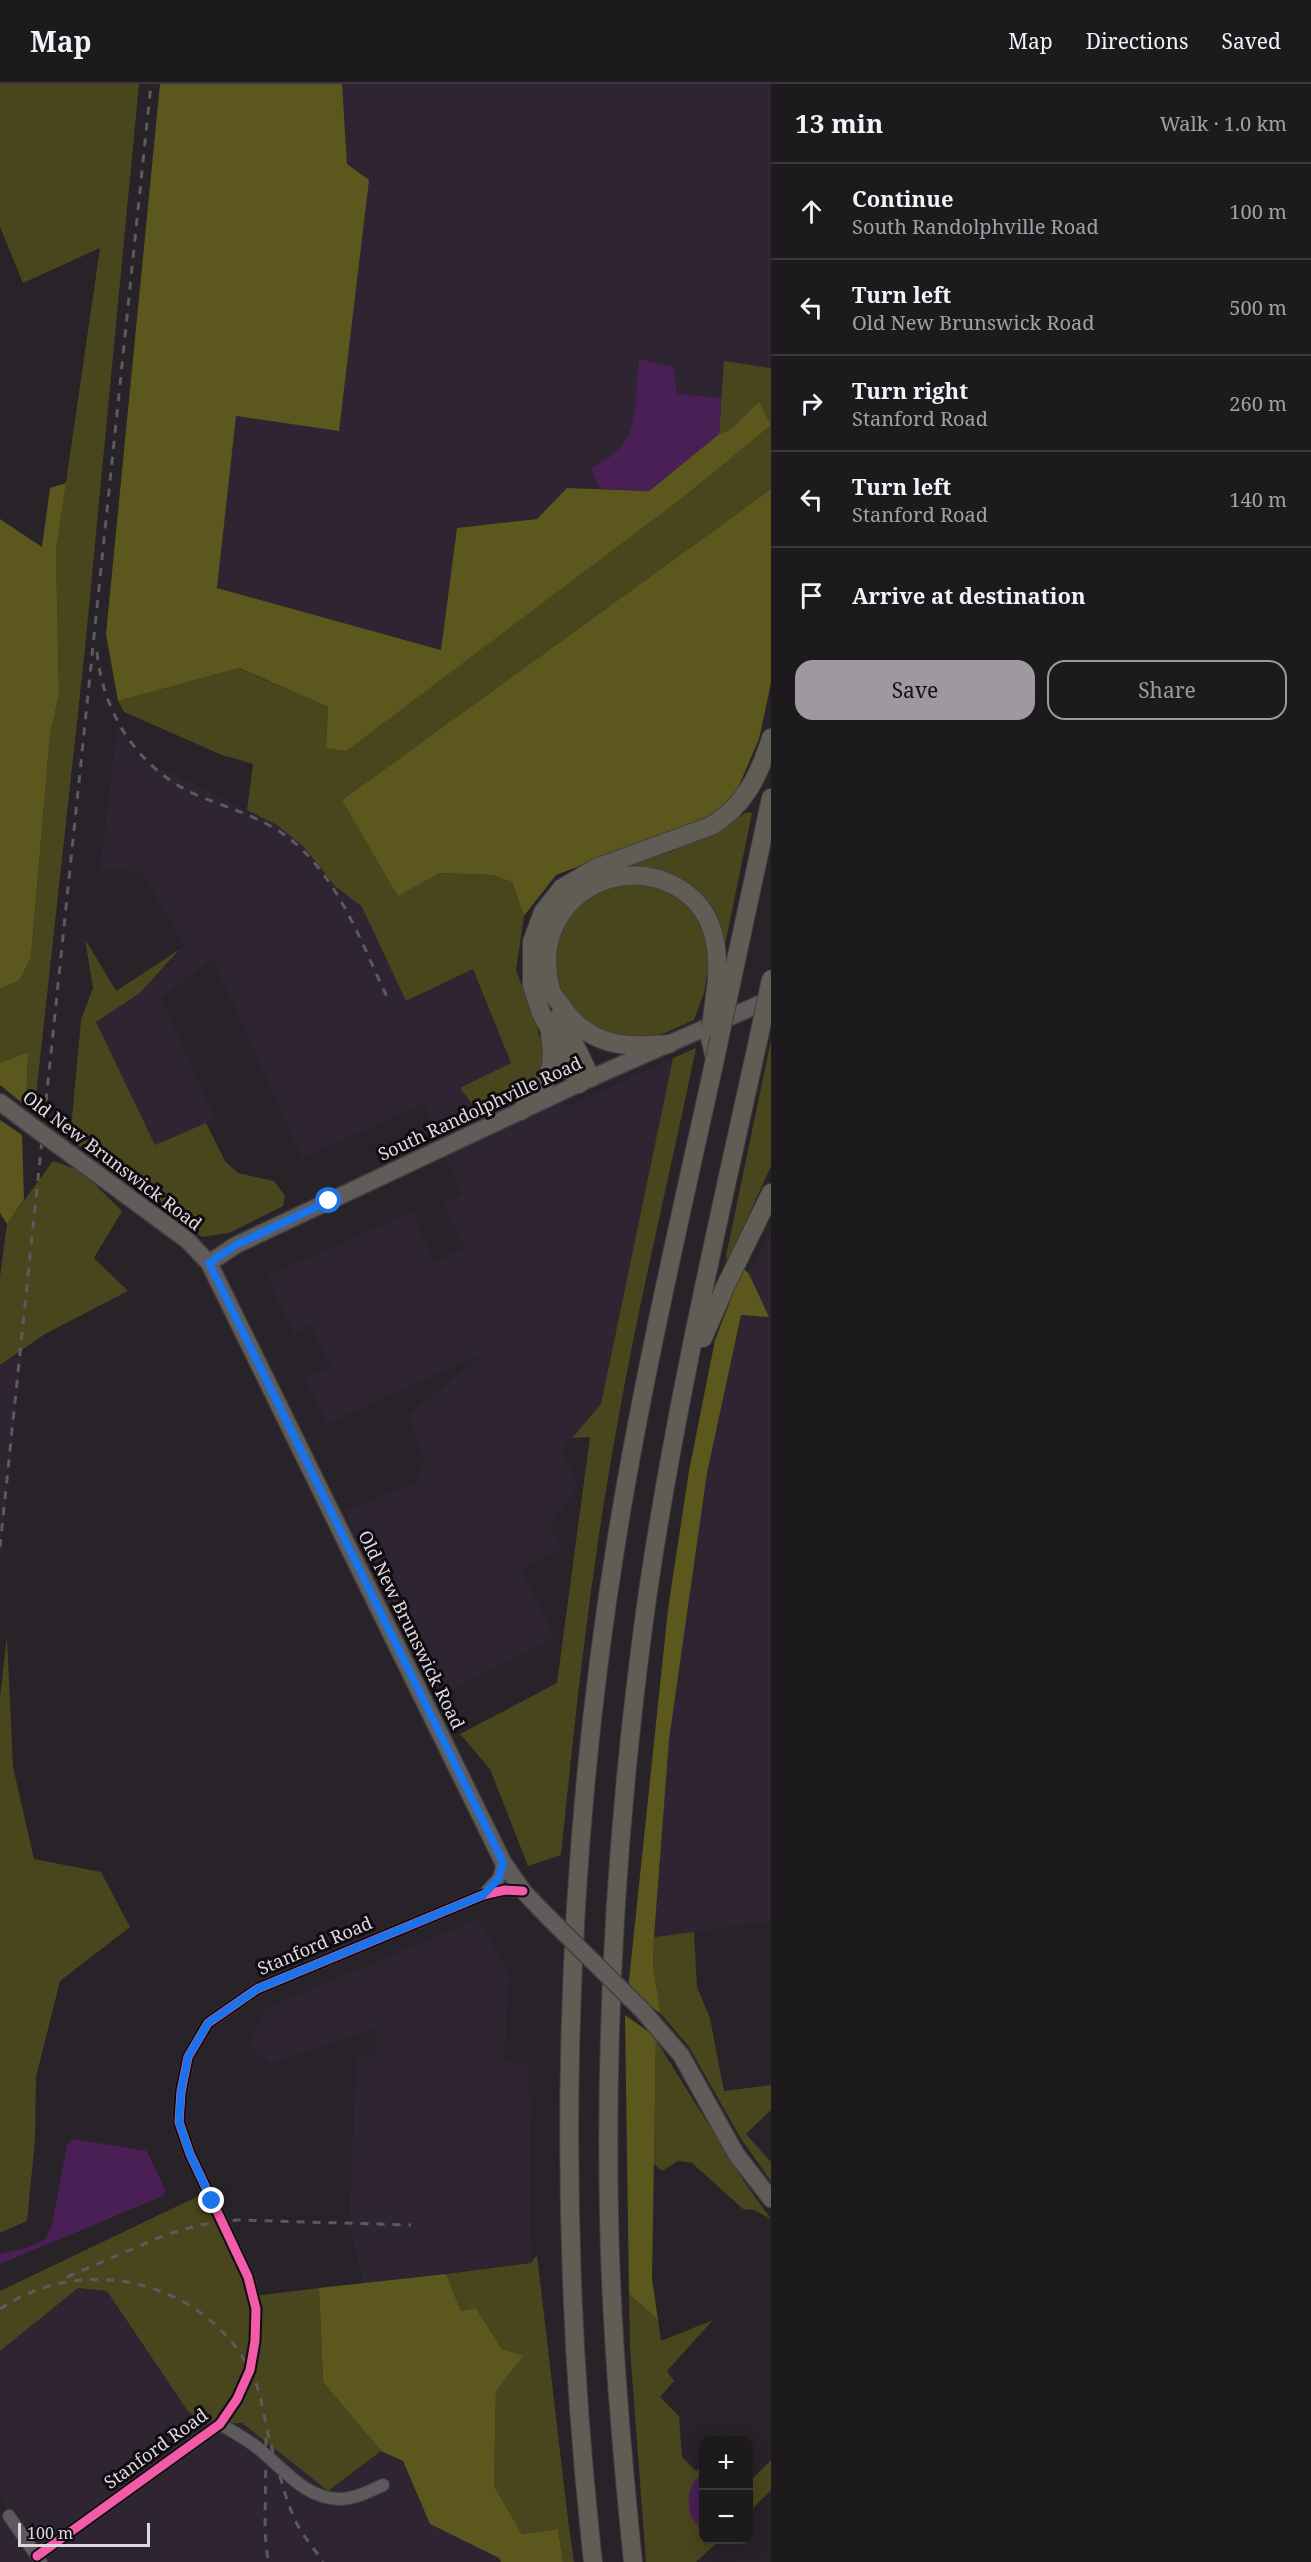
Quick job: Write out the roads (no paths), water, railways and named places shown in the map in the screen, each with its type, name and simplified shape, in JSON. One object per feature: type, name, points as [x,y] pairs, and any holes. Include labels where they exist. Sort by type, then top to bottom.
[{"type":"highway","points":[[521,1110],[541,1090],[549,1076],[554,1054],[549,1030],[535,996],[530,964],[534,933],[551,900],[562,888],[596,868],[711,826],[727,816],[748,792],[757,776],[771,738]]},
{"type":"highway","points":[[593,2562],[575,2351],[570,2216],[572,2020],[582,1829],[599,1662],[619,1527],[643,1392],[715,1059],[724,982],[771,798]]},
{"type":"highway","points":[[585,1081],[552,994],[547,966],[548,949],[557,919],[572,900],[590,886],[614,876],[633,874],[653,877],[676,886],[688,894],[707,915],[717,943],[724,982]]},
{"type":"highway","points":[[633,2562],[620,2433],[611,2281],[608,2133],[612,1960],[624,1802],[637,1672],[653,1561],[687,1375],[771,979]]},
{"type":"highway","points":[[552,994],[579,1026],[597,1037],[623,1044],[669,1044]]},
{"type":"highway","points":[[549,1030],[585,1081]]},
{"type":"highway","points":[[687,1375],[726,1285],[771,1193]]},
{"type":"main road","name":"South Randolphville Road","points":[[209,1263],[236,1245],[521,1110],[771,999]]},
{"type":"main road","name":"Old New Brunswick Road","points":[[0,1102],[187,1240],[209,1263],[503,1862],[523,1891],[642,2010],[681,2055],[736,2154],[771,2199]]},
{"type":"street","points":[[483,1895],[499,1878],[503,1862]]},
{"type":"street","name":"Stanford Road","points":[[39,2559],[220,2424],[237,2399],[250,2370],[255,2341],[256,2309],[248,2277],[190,2154],[179,2122],[181,2092],[188,2057],[208,2023],[257,1989],[483,1895],[504,1890],[523,1891]]},
{"type":"street","points":[[220,2424],[259,2449],[298,2484],[327,2497],[354,2498],[383,2485]]},
{"type":"street","points":[[9,2516],[39,2559]]},
{"type":"railway","points":[[0,1547],[151,84]]},
{"type":"railway","points":[[97,652],[107,698],[116,719],[142,756],[178,785],[262,822],[296,844],[326,878],[350,917],[388,999]]},
{"type":"railway","points":[[67,2277],[165,2235],[199,2225],[237,2220],[411,2225]]},
{"type":"railway","points":[[0,2309],[33,2292],[68,2282],[104,2280],[139,2285],[173,2297],[204,2315],[230,2341],[251,2372],[258,2389],[270,2442],[291,2511],[301,2531],[323,2562]]},
{"type":"railway","points":[[266,2438],[265,2533],[268,2562]]}]
